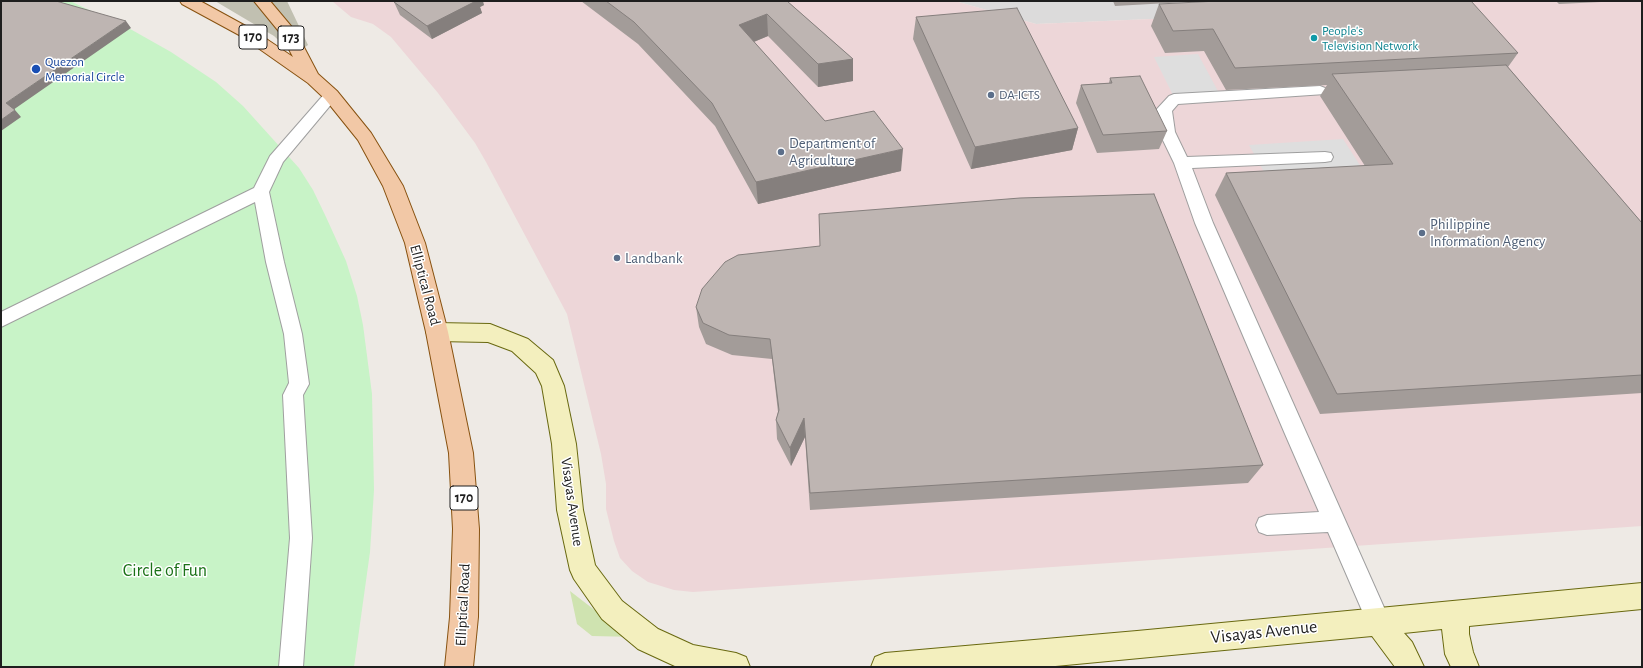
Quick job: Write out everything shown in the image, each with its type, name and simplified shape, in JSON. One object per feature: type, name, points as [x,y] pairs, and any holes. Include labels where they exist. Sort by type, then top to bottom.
[{"type":"main road","name":"Elliptical Road","points":[[188,1],[247,33],[314,79],[331,95],[365,136],[393,186],[415,243],[437,332],[461,453],[466,529],[464,617],[459,667]]},
{"type":"main road","name":"173","points":[[262,1],[288,32],[314,79]]},
{"type":"main road","name":"Visayas Avenue","points":[[437,332],[490,333],[520,345],[545,368],[553,386],[564,444],[570,510],[583,570],[612,610],[648,638],[691,659],[736,667]]},
{"type":"main road","name":"Visayas Avenue","points":[[885,667],[1642,596]]},
{"type":"main road","points":[[1456,614],[1455,634],[1459,654],[1465,667]]},
{"type":"main road","points":[[1378,621],[1402,652],[1410,667]]},
{"type":"lane","points":[[1320,90],[1174,99],[1164,110],[1167,132],[1182,163],[1204,223],[1378,621]]},
{"type":"lane","points":[[291,667],[301,538],[293,395],[299,384],[293,334],[275,262],[261,192],[276,160],[331,95]]},
{"type":"lane","points":[[1182,163],[1325,157]]},
{"type":"lane","points":[[1,320],[261,192]]},
{"type":"lane","points":[[1267,525],[1334,520]]},
{"type":"shaded area","points":[[215,1],[287,1],[308,45],[301,50],[291,52],[274,36]]},
{"type":"shaded area","points":[[332,1],[955,1],[1036,24],[1449,6],[1480,1],[1642,1],[1642,526],[693,592],[674,590],[648,582],[632,571],[620,558],[614,541],[606,509],[606,484],[601,454],[567,314],[486,162],[475,143],[438,93],[391,37],[373,24],[351,17]]},
{"type":"shaded area","points":[[955,1],[1480,1],[1449,6],[1036,24]]},
{"type":"shaded area","points":[[1198,54],[1219,93],[1173,95],[1154,57]]},
{"type":"shaded area","points":[[1343,139],[1365,173],[1268,179],[1249,145]]},
{"type":"green space","name":"Quezon Memorial Circle","points":[[1,1],[70,1],[132,30],[171,52],[216,82],[243,106],[299,168],[313,190],[346,261],[357,296],[363,325],[372,394],[374,490],[370,552],[354,667],[1,667]]},
{"type":"green space","points":[[570,591],[610,622],[636,637],[592,636],[577,624]]},
{"type":"building","name":"Quezon Memorial Circle","points":[[1,1],[56,1],[126,21],[6,103],[15,110],[1,120]]},
{"type":"building","points":[[476,1],[427,26],[394,2]]},
{"type":"building","points":[[606,1],[787,1],[853,59],[818,64],[767,14],[739,25],[825,121],[874,111],[903,149],[756,182],[712,103],[634,22]]},
{"type":"building","name":"People's Television Network","points":[[1218,1],[1471,1],[1518,53],[1235,68],[1213,29],[1173,31],[1159,4]]},
{"type":"building","name":"DA-ICTS","points":[[1017,8],[1078,128],[975,147],[916,17]]},
{"type":"building","name":"Philippine Information Agency","points":[[1506,65],[1642,223],[1642,375],[1337,394],[1226,173],[1393,164],[1332,74]]},
{"type":"building","points":[[1140,76],[1167,131],[1103,135],[1081,85],[1112,83],[1110,78]]},
{"type":"building","points":[[1154,194],[1263,465],[810,493],[804,418],[790,448],[776,420],[779,410],[770,339],[729,335],[703,323],[696,307],[702,289],[725,262],[738,255],[820,246],[819,214],[1020,198]]},
{"type":"place","name":"People's Television Network","points":[[1314,38]]},
{"type":"place","name":"Quezon Memorial Circle","points":[[36,69]]},
{"type":"place","name":"DA-ICTS","points":[[991,95]]},
{"type":"place","name":"Department of Agriculture","points":[[781,152]]},
{"type":"place","name":"Philippine Information Agency","points":[[1422,233]]},
{"type":"place","name":"Landbank","points":[[617,258]]},
{"type":"park label","name":"Circle of Fun","points":[[165,571]]}]
